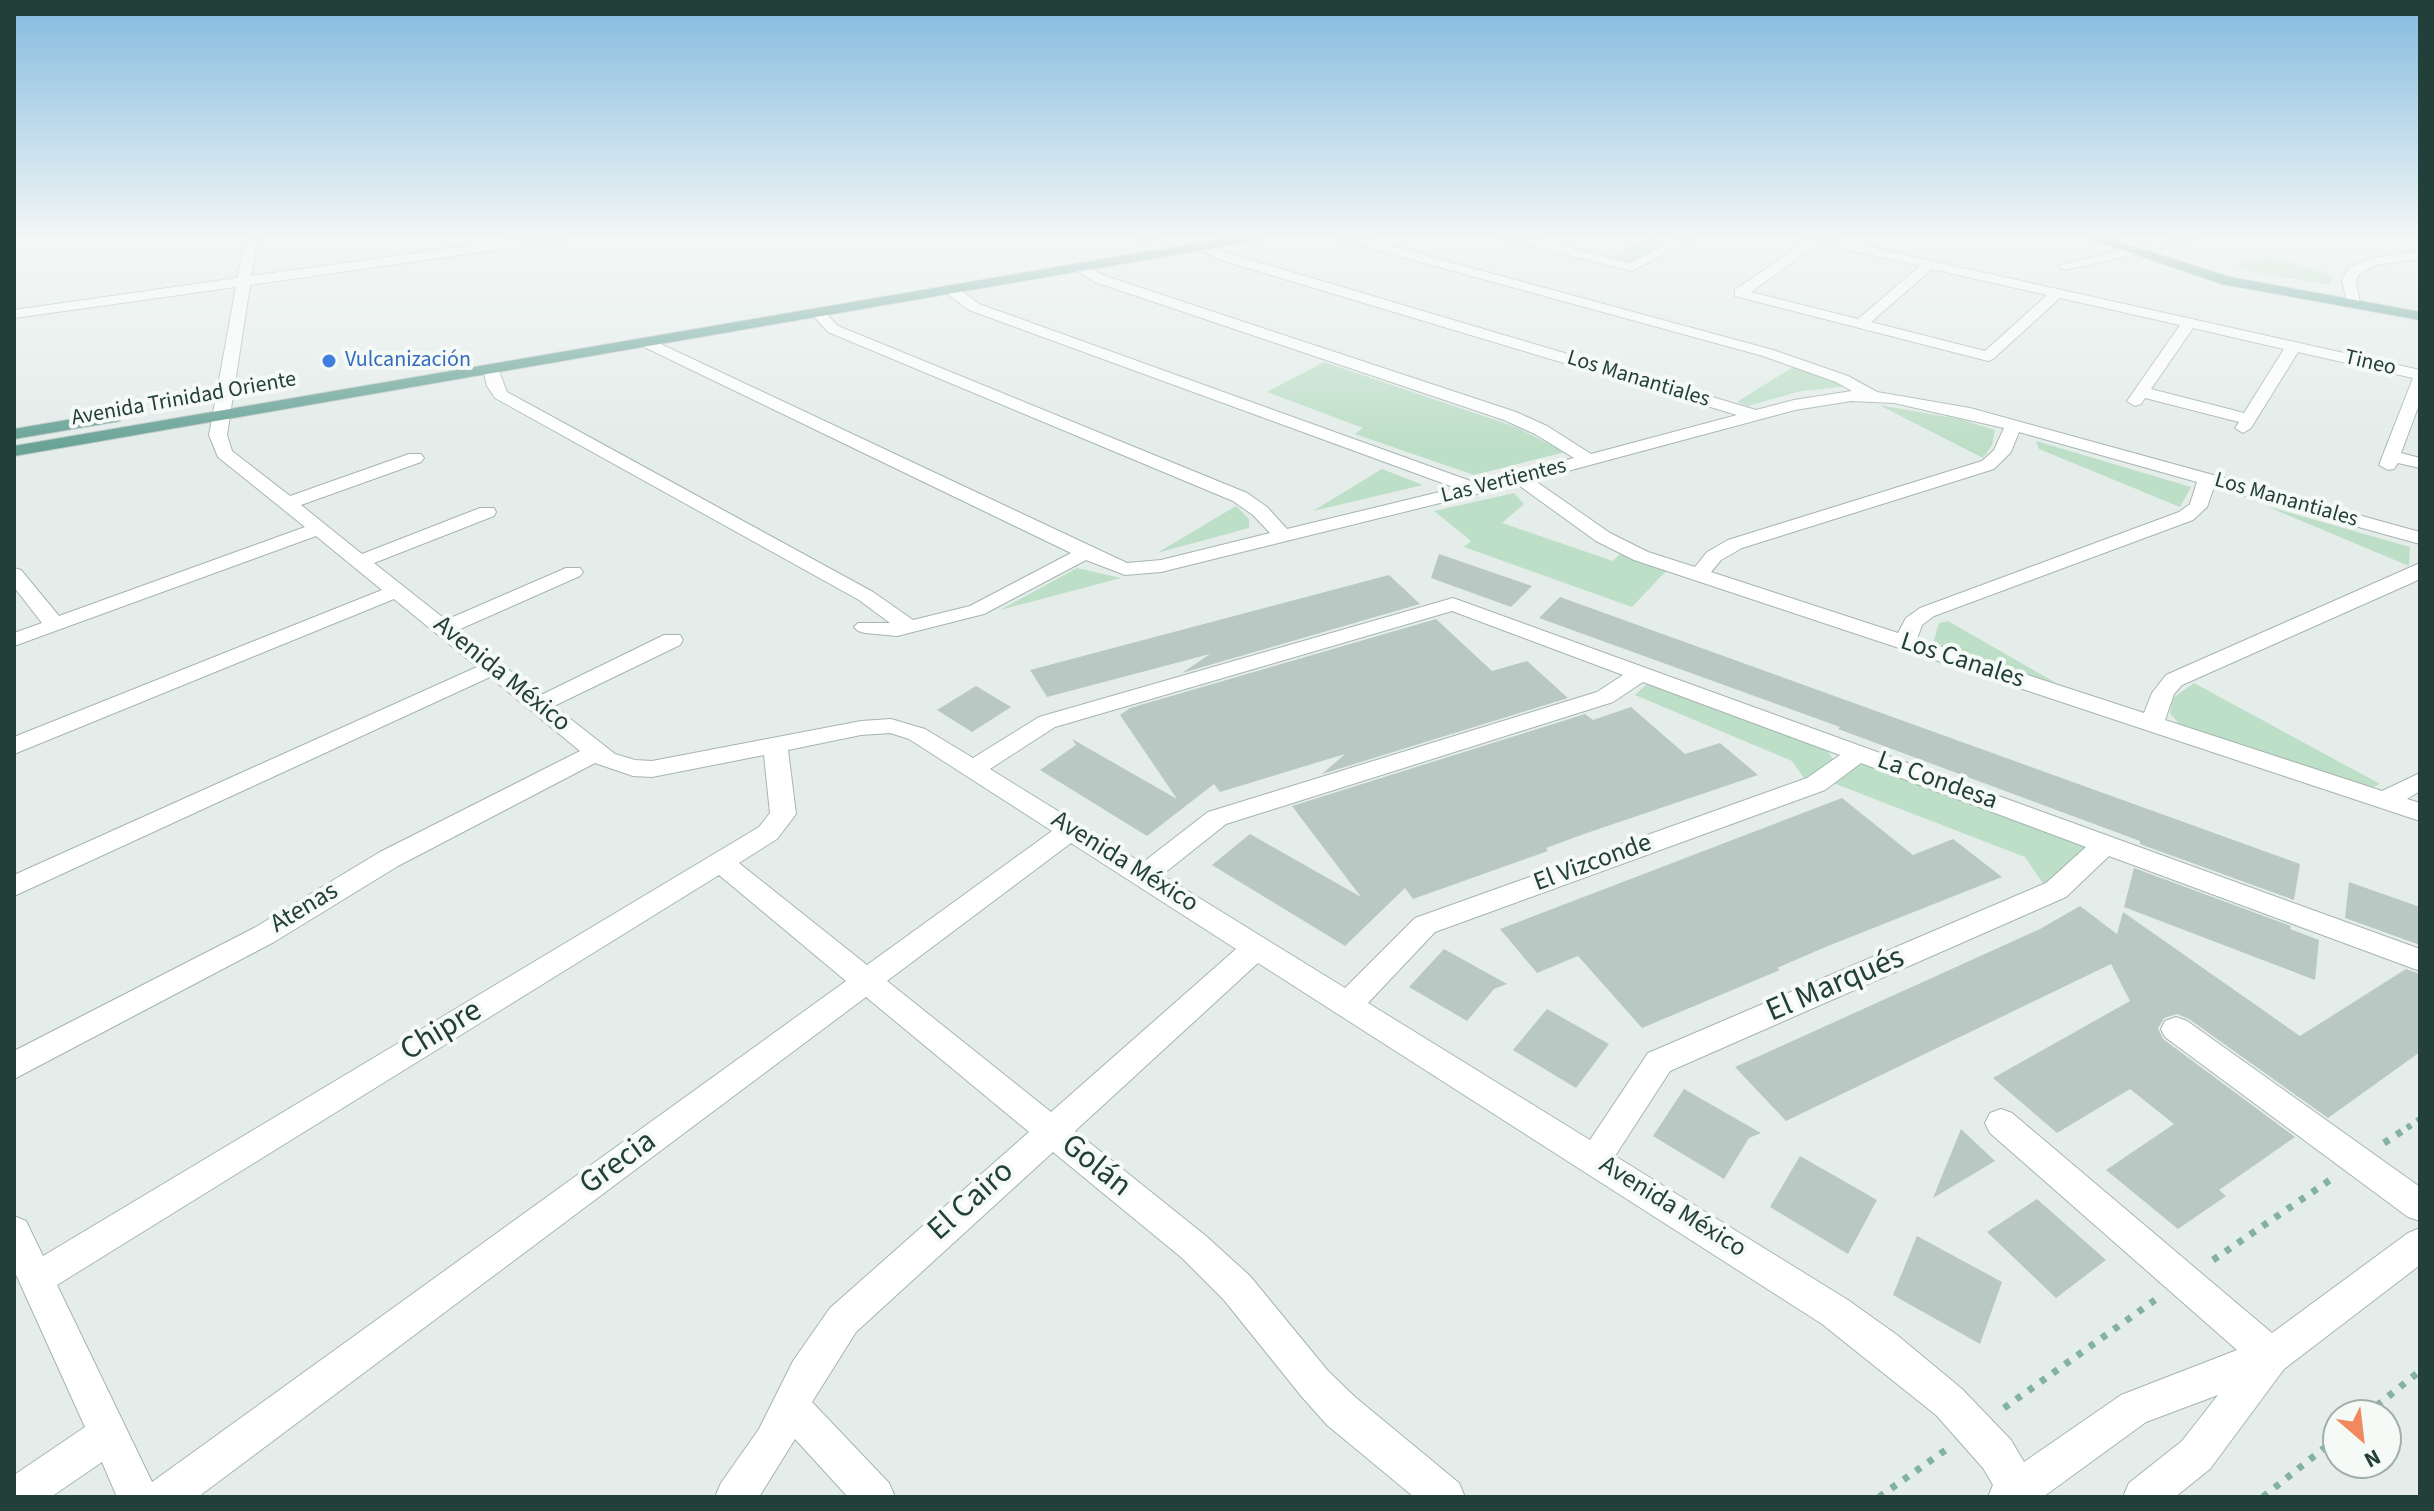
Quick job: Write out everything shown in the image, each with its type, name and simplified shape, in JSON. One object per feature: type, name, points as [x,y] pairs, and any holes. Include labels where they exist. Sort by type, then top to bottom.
[{"type":"main road","name":"Avenida Trinidad Oriente","points":[[14,451],[221,407],[793,307]]},
{"type":"main road","name":"Avenida Trinidad Oriente","points":[[14,434],[491,369],[849,307]]},
{"type":"main road","points":[[2382,307],[2420,316]]},
{"type":"street","points":[[14,314],[68,307]]},
{"type":"street","name":"Avenida México","points":[[239,307],[221,407],[218,442],[224,453],[597,752],[618,765],[652,769],[861,728],[891,726],[917,734],[1835,1312],[1909,1367],[1975,1428],[2016,1494]]},
{"type":"street","points":[[973,307],[1475,489]]},
{"type":"street","points":[[1182,307],[1510,416],[1541,430],[1589,460]]},
{"type":"street","name":"Los Manantiales","points":[[1392,307],[1756,415]]},
{"type":"street","points":[[1597,307],[1777,356],[1842,379],[1873,397]]},
{"type":"street","points":[[1790,307],[1988,356],[2042,307]]},
{"type":"street","points":[[1859,325],[1881,307]]},
{"type":"street","name":"Tineo","points":[[2116,307],[2420,378]]},
{"type":"street","points":[[817,312],[833,329],[1240,497],[1260,511],[1283,536]]},
{"type":"street","points":[[2189,323],[2138,397],[2245,424],[2293,347]]},
{"type":"street","points":[[645,342],[1085,553]]},
{"type":"street","points":[[491,369],[501,395],[866,596],[909,627]]},
{"type":"street","points":[[2420,378],[2390,461],[2420,463]]},
{"type":"street","name":"Los Manantiales","points":[[1873,397],[1940,406],[2014,425],[2420,538]]},
{"type":"street","name":"Las Vertientes","points":[[1085,553],[1116,567],[1135,570],[1161,566],[1520,478],[1811,401],[1873,397]]},
{"type":"street","points":[[1699,575],[1714,556],[1735,544],[1982,468],[1999,457],[2014,425]]},
{"type":"street","points":[[286,504],[415,458]]},
{"type":"street","name":"Los Canales","points":[[1520,478],[1624,548],[2420,812]]},
{"type":"street","points":[[1905,643],[1913,622],[1927,612],[2186,516],[2198,507],[2207,479]]},
{"type":"street","points":[[359,562],[487,512]]},
{"type":"street","points":[[14,640],[318,529]]},
{"type":"street","points":[[865,627],[884,630],[909,627],[977,610],[1085,553]]},
{"type":"street","points":[[2152,724],[2163,693],[2174,680],[2409,577],[2420,569]]},
{"type":"street","points":[[443,629],[573,572]]},
{"type":"street","points":[[14,574],[55,625]]},
{"type":"street","points":[[14,746],[396,591]]},
{"type":"street","name":"La Condesa","points":[[974,768],[1047,722],[1453,604],[2420,960]]},
{"type":"street","points":[[538,705],[672,640]]},
{"type":"street","points":[[14,886],[492,668]]},
{"type":"street","points":[[1144,876],[1217,818],[1605,697],[1641,673]]},
{"type":"street","name":"Chipre","points":[[36,1279],[768,833],[780,822],[784,807],[775,745]]},
{"type":"street","name":"Atenas","points":[[14,1066],[264,935],[389,859],[597,752]]},
{"type":"street","name":"El Vizconde","points":[[1348,1004],[1425,925],[1816,784],[1859,753]]},
{"type":"street","points":[[2383,801],[2420,781]]},
{"type":"street","name":"Grecia","points":[[165,1497],[1072,830]]},
{"type":"street","name":"El Marqués","points":[[1595,1159],[1659,1062],[2056,890],[2106,844]]},
{"type":"street","name":"Golán","points":[[720,862],[1194,1247],[1237,1288],[1315,1384],[1341,1411],[1445,1497]]},
{"type":"street","name":"El Cairo","points":[[735,1497],[773,1443],[806,1374],[843,1320],[1257,947]]},
{"type":"street","points":[[2176,1029],[2420,1206]]},
{"type":"street","points":[[2001,1123],[2271,1356]]},
{"type":"street","points":[[14,1232],[138,1497]]},
{"type":"street","points":[[2143,1497],[2196,1455],[2271,1356],[2420,1244]]},
{"type":"street","points":[[2016,1494],[2134,1408],[2271,1356]]},
{"type":"street","points":[[791,1407],[875,1497]]},
{"type":"street","points":[[16,1497],[109,1434]]},
{"type":"path","points":[[2385,1399],[2420,1371]]},
{"type":"path","points":[[1879,1497],[1975,1428]]},
{"type":"path","points":[[2263,1497],[2322,1450]]},
{"type":"green space","points":[[1324,362],[1516,427],[1565,452],[1474,475],[1355,434],[1363,428],[1267,392]]},
{"type":"green space","points":[[1793,367],[1850,386],[1801,391],[1748,406],[1737,402]]},
{"type":"green space","points":[[1879,405],[1959,419],[1995,430],[1992,445],[1983,458]]},
{"type":"green space","points":[[2036,441],[2191,487],[2180,507],[2039,449]]},
{"type":"green space","points":[[1382,469],[1423,485],[1313,511]]},
{"type":"green space","points":[[1514,493],[1524,504],[1502,523],[1613,561],[1621,553],[1668,569],[1632,607],[1464,547],[1471,541],[1434,511]]},
{"type":"green space","points":[[1236,506],[1249,519],[1249,528],[1157,553]]},
{"type":"green space","points":[[2266,506],[2410,547],[2409,566]]},
{"type":"green space","points":[[1077,568],[1121,578],[1000,610]]},
{"type":"green space","points":[[1948,621],[2070,691],[1933,643],[1939,623]]},
{"type":"green space","points":[[1650,681],[1824,746],[1833,759],[1818,775],[1806,781],[1792,761],[1635,695]]},
{"type":"green space","points":[[2194,683],[2380,784],[2369,789],[2183,729],[2170,713],[2173,698]]},
{"type":"green space","points":[[1880,764],[2079,841],[2087,851],[2044,885],[2025,857],[1833,783],[1857,765]]},
{"type":"building","points":[[1439,554],[1532,586],[1511,607],[1431,578]]},
{"type":"building","points":[[1389,575],[1420,604],[1182,673],[1210,654],[1047,697],[1030,670]]},
{"type":"building","points":[[1560,597],[2300,864],[2294,900],[1838,729],[1840,727],[1539,618]]},
{"type":"building","points":[[1436,619],[1492,671],[1527,661],[1568,698],[1322,774],[1345,754],[1220,792],[1214,784],[1147,836],[1040,770],[1076,745],[1072,739],[1177,799],[1120,715],[1130,708]]},
{"type":"building","points":[[976,686],[1011,707],[972,732],[937,710]]},
{"type":"building","points":[[1631,707],[1685,754],[1720,743],[1758,775],[1584,834],[1546,848],[1548,851],[1413,899],[1405,888],[1345,946],[1212,865],[1250,834],[1361,897],[1292,806],[1585,714],[1593,720]]},
{"type":"building","points":[[1842,798],[1913,855],[1953,839],[2002,877],[1823,948],[1777,968],[1780,970],[1642,1028],[1578,956],[1537,973],[1500,929]]},
{"type":"building","points":[[2134,868],[2291,926],[2290,929],[2319,940],[2315,980],[2124,907]]},
{"type":"building","points":[[2349,882],[2420,907],[2420,945],[2345,918]]},
{"type":"building","points":[[2080,906],[2117,934],[2123,912],[2300,1036],[2406,969],[2420,974],[2420,1052],[2328,1118],[2189,1019],[2177,1014],[2164,1018],[2158,1028],[2163,1039],[2295,1137],[2219,1190],[2226,1196],[2178,1229],[2106,1170],[2174,1124],[2130,1089],[2057,1133],[1993,1078],[2130,1001],[2111,964],[1786,1121],[1735,1067],[2040,929]]},
{"type":"building","points":[[1444,949],[1507,984],[1494,989],[1467,1021],[1409,987]]},
{"type":"building","points":[[1547,1009],[1609,1044],[1576,1088],[1513,1050]]},
{"type":"building","points":[[1684,1089],[1761,1133],[1749,1138],[1724,1179],[1653,1136]]},
{"type":"building","points":[[1961,1129],[1995,1161],[1933,1198]]},
{"type":"building","points":[[1800,1156],[1877,1200],[1848,1254],[1770,1207]]},
{"type":"building","points":[[2037,1199],[2106,1260],[2056,1298],[1987,1232]]},
{"type":"building","points":[[1917,1236],[2002,1282],[1980,1344],[1893,1295]]},
{"type":"place","name":"Vulcanización","points":[[329,361]]}]
